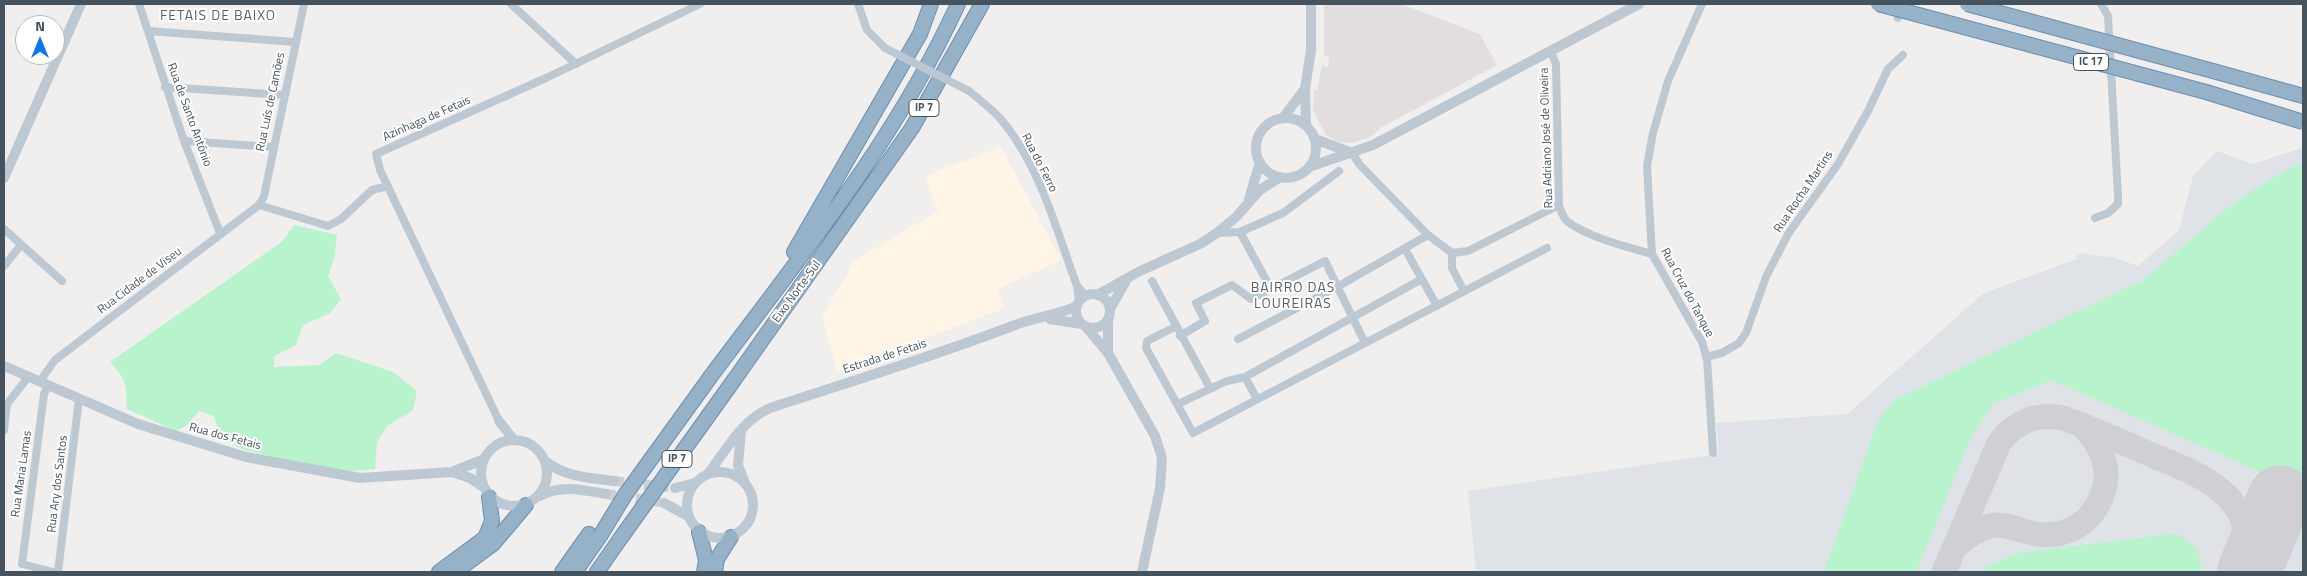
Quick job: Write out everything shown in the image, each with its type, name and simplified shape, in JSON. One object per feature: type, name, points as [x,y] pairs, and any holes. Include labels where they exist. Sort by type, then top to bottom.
[{"type":"highway","points":[[769,298],[920,34],[931,4]]},
{"type":"highway","points":[[769,298],[848,193],[896,119],[958,4]]},
{"type":"highway","name":"Eixo Norte-Sul","points":[[597,572],[912,128],[982,4]]},
{"type":"highway","name":"IC 17","points":[[1878,4],[2206,92],[2303,122]]},
{"type":"highway","name":"IC 17","points":[[1967,4],[2303,96]]},
{"type":"highway","name":"IP 7","points":[[575,572],[595,535],[769,298]]},
{"type":"highway","points":[[439,572],[485,538],[492,520],[485,491]]},
{"type":"highway","points":[[455,572],[493,544],[532,501]]},
{"type":"highway","points":[[699,532],[706,560],[704,572]]},
{"type":"highway","points":[[562,572],[595,535]]},
{"type":"highway","points":[[715,572],[717,559],[731,537]]},
{"type":"highway","points":[[604,572],[620,538]]},
{"type":"street","points":[[4,178],[81,4]]},
{"type":"street","name":"Rua de Santo António","points":[[139,4],[184,141],[220,234]]},
{"type":"street","name":"Rua Luís de Camões","points":[[259,205],[264,196],[272,148],[304,4]]},
{"type":"street","points":[[511,4],[576,64]]},
{"type":"street","name":"Azinhaga de Fetais","points":[[499,421],[388,186],[376,154],[576,64],[700,4]]},
{"type":"street","name":"Rua do Ferro","points":[[858,4],[867,30],[885,48],[969,90],[998,116],[1018,143],[1044,196],[1081,301]]},
{"type":"street","points":[[1306,125],[1305,89],[1311,50],[1312,4]]},
{"type":"street","points":[[1309,167],[1314,159],[1315,139],[1306,125],[1299,121],[1283,118],[1274,121],[1260,134],[1257,153],[1260,162],[1272,174],[1280,177],[1296,176],[1309,167],[1373,145],[1639,4]]},
{"type":"street","name":"Rua Cruz do Tanque","points":[[1702,4],[1668,81],[1647,166],[1652,254],[1702,342],[1706,357],[1713,452]]},
{"type":"street","points":[[1898,18],[1904,4]]},
{"type":"street","points":[[2095,218],[2108,213],[2118,204],[2108,16],[2101,4]]},
{"type":"street","points":[[148,31],[295,42]]},
{"type":"street","name":"Rua Adriano José de Oliveira","points":[[1551,52],[1556,64],[1559,205],[1567,221],[1575,226],[1614,243],[1652,254]]},
{"type":"street","name":"Rua Rocha Martins","points":[[1706,357],[1722,353],[1739,343],[1746,333],[1766,277],[1788,234],[1838,164],[1868,111],[1888,69],[1903,55]]},
{"type":"street","points":[[165,87],[284,95]]},
{"type":"street","points":[[1283,118],[1305,89]]},
{"type":"street","points":[[1315,139],[1352,153],[1360,166],[1428,235],[1452,253],[1468,251],[1559,205]]},
{"type":"street","points":[[184,141],[272,148]]},
{"type":"street","points":[[1248,201],[1260,162]]},
{"type":"street","points":[[1217,233],[1240,232],[1284,213],[1338,171]]},
{"type":"street","points":[[1142,572],[1160,488],[1162,458],[1155,436],[1108,353],[1083,325],[1076,312],[1081,301],[1180,254],[1217,233],[1236,217],[1248,201],[1260,190],[1280,177]]},
{"type":"street","points":[[259,205],[328,226],[341,219],[372,190],[388,186]]},
{"type":"street","name":"Rua Cidade de Viseu","points":[[44,383],[46,372],[55,360],[259,205]]},
{"type":"street","points":[[4,229],[62,282]]},
{"type":"street","points":[[1240,232],[1271,289]]},
{"type":"street","points":[[1238,339],[1337,287],[1428,235]]},
{"type":"street","points":[[4,266],[21,245]]},
{"type":"street","points":[[1175,327],[1147,341],[1146,348],[1193,432],[1547,248]]},
{"type":"street","points":[[1405,249],[1437,306]]},
{"type":"street","points":[[1452,253],[1452,268],[1464,291]]},
{"type":"street","points":[[1180,336],[1205,321],[1196,303],[1232,285],[1251,299],[1325,261],[1365,343]]},
{"type":"street","points":[[1108,353],[1110,309],[1128,278]]},
{"type":"street","points":[[1178,404],[1227,381],[1245,377],[1422,279]]},
{"type":"street","points":[[1152,281],[1175,327],[1210,388]]},
{"type":"street","points":[[1097,295],[1106,300],[1110,309]]},
{"type":"street","name":"Estrada de Fetais","points":[[708,474],[754,415],[770,408],[1042,318],[1081,301]]},
{"type":"street","name":"Estrada de Fetais","points":[[1042,318],[1083,325]]},
{"type":"street","points":[[1083,325],[1098,328],[1108,321]]},
{"type":"street","name":"Rua dos Fetais","points":[[4,366],[164,434],[246,457],[360,478],[452,472],[482,460]]},
{"type":"street","points":[[4,430],[8,404],[29,376]]},
{"type":"street","points":[[1245,377],[1257,399]]},
{"type":"street","name":"Rua Maria Lamas","points":[[44,383],[22,564],[53,572]]},
{"type":"street","name":"Rua Ary dos Santos","points":[[58,572],[79,399]]},
{"type":"street","points":[[499,421],[514,440]]},
{"type":"street","points":[[499,421],[501,442]]},
{"type":"street","points":[[742,428],[738,449],[738,465],[744,482]]},
{"type":"street","points":[[532,501],[545,487],[548,474],[545,461],[538,450],[527,442],[514,440],[501,442],[490,449],[482,460],[480,473],[485,491],[500,504],[513,507],[532,501],[549,491],[563,488],[606,494]]},
{"type":"street","points":[[545,461],[554,468],[568,474],[614,481]]},
{"type":"street","points":[[674,488],[695,482],[708,474],[721,471],[734,474],[744,482],[752,493],[751,520],[743,530],[731,537],[720,539],[709,537],[699,532],[688,516],[686,504],[688,492],[695,482]]},
{"type":"street","name":"Rua dos Fetais","points":[[452,472],[470,478],[485,491]]},
{"type":"street","points":[[664,503],[688,516]]},
{"type":"shaded area","points":[[1324,4],[1401,4],[1480,34],[1497,65],[1382,127],[1370,137],[1352,143],[1338,142],[1326,135],[1313,111],[1314,90],[1317,90],[1322,66],[1328,67],[1329,56],[1324,56]]},
{"type":"shaded area","points":[[1001,147],[1061,260],[998,289],[1005,308],[837,371],[822,317],[855,260],[938,211],[925,176]]},
{"type":"shaded area","points":[[2303,148],[2303,572],[1476,572],[1468,491],[1719,454],[1716,423],[1847,414],[1984,293],[2077,259],[2077,253],[2112,257],[2138,266],[2179,230],[2193,176],[2217,151],[2252,164]]},
{"type":"green space","points":[[2303,164],[2303,491],[2051,380],[1993,404],[1971,437],[1916,572],[1824,572],[1877,424],[1884,412],[1896,399],[2141,281],[2239,200],[2285,171]]},
{"type":"green space","points":[[294,225],[337,235],[334,259],[328,276],[341,299],[330,313],[303,325],[296,345],[274,356],[274,367],[319,365],[336,353],[393,372],[417,391],[413,410],[387,426],[377,442],[375,469],[339,472],[244,450],[221,438],[214,416],[199,411],[187,425],[176,431],[127,409],[123,378],[110,362],[283,241]]},
{"type":"green space","points":[[2172,534],[2181,536],[2198,549],[2202,572],[1981,572],[1989,566],[2018,553]]},
{"type":"taxiway","points":[[1944,572],[1999,443],[2005,435],[2019,424],[2027,420],[2044,417],[2063,418],[2173,464],[2193,473],[2225,494],[2237,508],[2245,525],[2248,546],[2246,572]]},
{"type":"taxiway","points":[[1957,545],[1974,533],[1988,527],[2000,525],[2046,535],[2061,533],[2083,523],[2098,504],[2103,493],[2106,469],[2099,448],[2092,436],[2082,425]]},
{"type":"runway","points":[[2249,572],[2280,497]]},
{"type":"tunnel","points":[[614,481],[675,488]]},
{"type":"tunnel","points":[[606,494],[664,503]]},
{"type":"district","name":"FETAIS DE BAIXO","points":[[218,17]]},
{"type":"district","name":"BAIRRO DAS LOUREIRAS","points":[[1293,298]]}]
